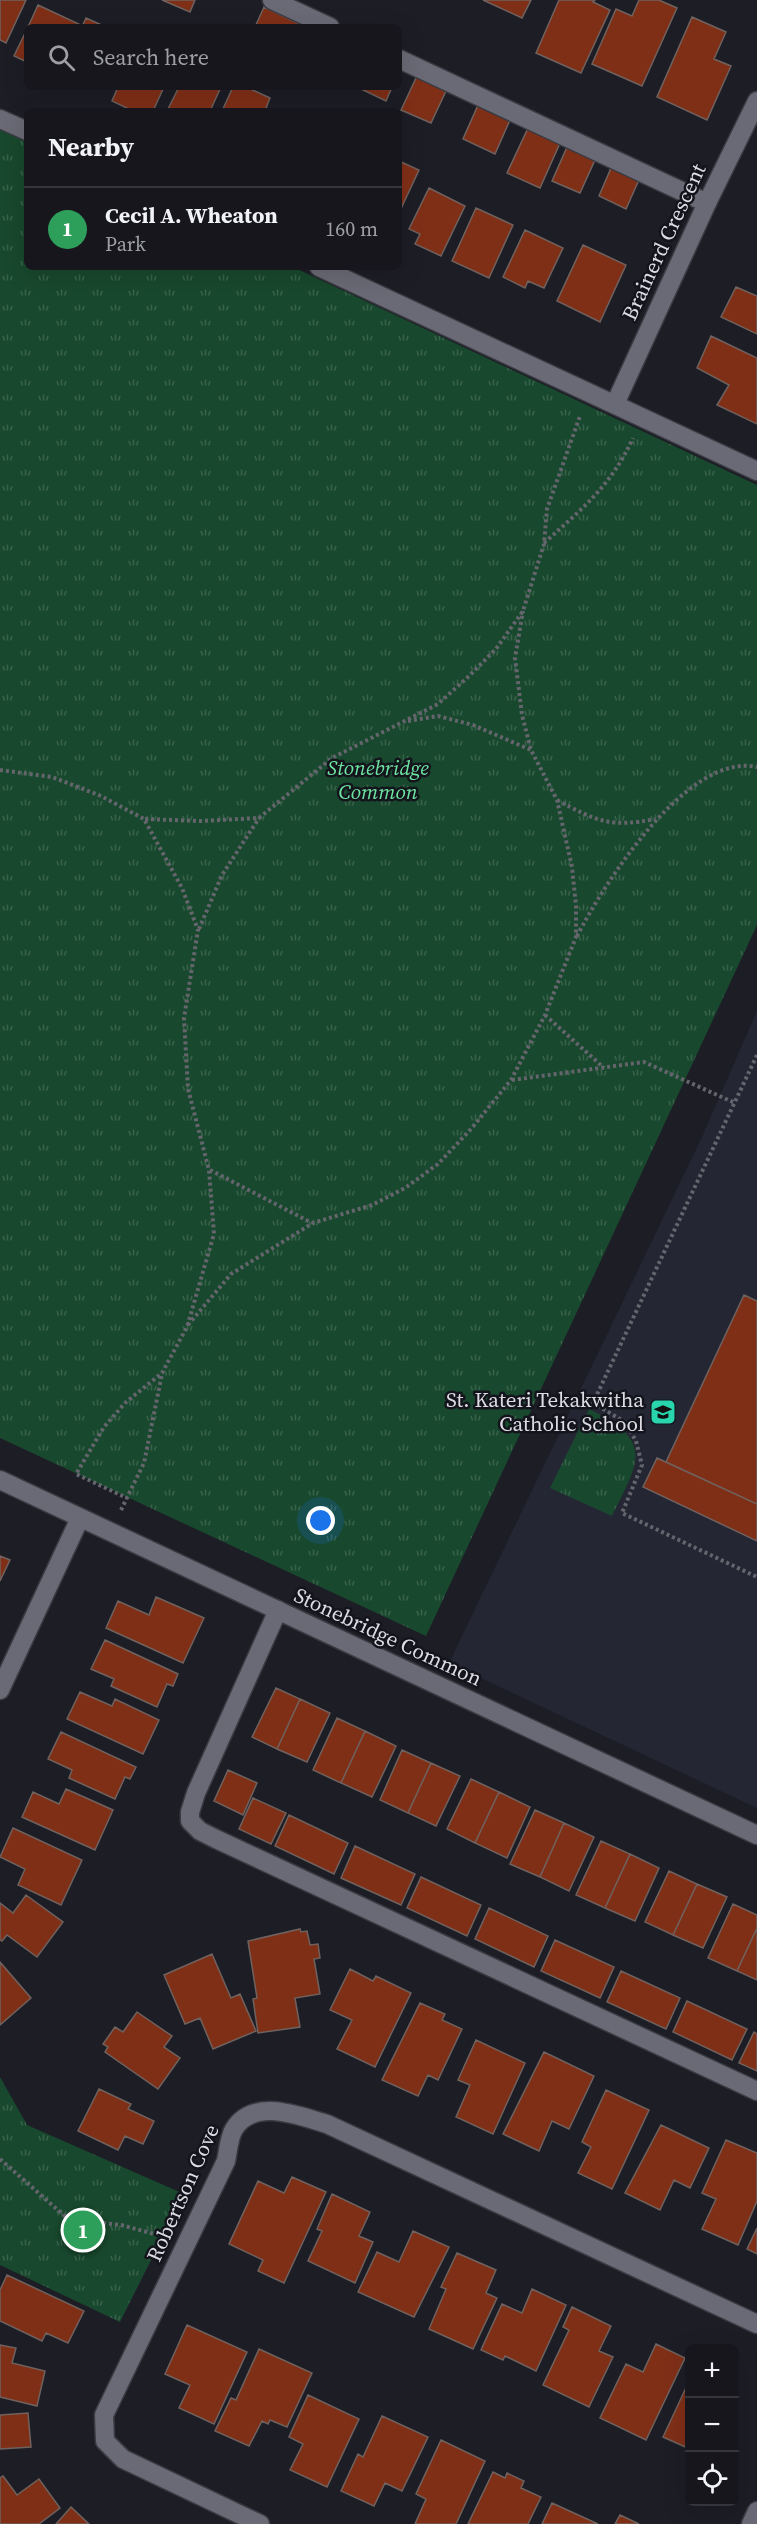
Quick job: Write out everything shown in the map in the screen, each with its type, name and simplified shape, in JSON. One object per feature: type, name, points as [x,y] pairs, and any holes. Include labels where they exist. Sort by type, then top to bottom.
[{"type":"street","points":[[272,0],[324,24]]},
{"type":"street","points":[[402,60],[707,203]]},
{"type":"street","name":"Brainerd Crescent","points":[[615,404],[707,203],[757,101]]},
{"type":"street","points":[[0,119],[24,130]]},
{"type":"street","points":[[325,270],[757,471]]},
{"type":"street","name":"Stonebridge Common","points":[[0,1480],[757,1835]]},
{"type":"street","points":[[0,1690],[80,1518]]},
{"type":"street","points":[[278,1610],[196,1793],[190,1812],[190,1821],[200,1831],[216,1839],[757,2091]]},
{"type":"street","name":"Robertson Cove","points":[[260,2524],[123,2459],[105,2441],[104,2415],[226,2161],[234,2129],[252,2113],[283,2111],[327,2124],[757,2324]]},
{"type":"street","points":[[751,2524],[757,2511]]},
{"type":"path","points":[[576,937],[572,867],[557,800],[531,750],[522,715],[514,658],[523,611],[544,544],[547,509],[590,393]]},
{"type":"path","points":[[544,544],[606,485],[621,464],[642,418]]},
{"type":"path","points":[[187,1327],[214,1234],[209,1170],[201,1145],[187,1077],[184,1018],[198,930],[222,875],[259,818],[332,758],[438,704],[496,649],[523,611]]},
{"type":"path","points":[[402,722],[438,716],[473,725],[531,750]]},
{"type":"path","points":[[111,1532],[144,1463],[162,1373],[187,1327],[231,1274],[313,1223],[372,1205],[405,1188],[438,1164],[512,1080],[545,1015],[576,937],[598,896],[656,819],[701,781],[725,768],[747,765],[757,767]]},
{"type":"path","points":[[0,770],[52,777],[101,796],[144,819],[200,821],[259,818]]},
{"type":"path","points":[[557,800],[592,820],[627,825],[656,819]]},
{"type":"path","points":[[144,819],[182,888],[198,930]]},
{"type":"path","points":[[545,1015],[604,1068]]},
{"type":"path","points":[[757,1055],[593,1403],[625,1422],[636,1441],[642,1465],[622,1513],[757,1577]]},
{"type":"path","points":[[512,1080],[644,1062],[735,1103]]},
{"type":"path","points":[[209,1170],[313,1223]]},
{"type":"path","points":[[127,1498],[76,1474],[104,1427],[125,1403],[162,1373]]},
{"type":"path","points":[[0,2159],[68,2219],[121,2225],[164,2236]]},
{"type":"shaded area","name":"St. Kateri Tekakwitha Catholic School","points":[[757,1011],[757,1808],[449,1663],[702,1137]]},
{"type":"green space","name":"Stonebridge Common","points":[[0,129],[24,141],[24,270],[299,270],[757,485],[757,925],[426,1636],[0,1438]]},
{"type":"green space","points":[[589,1409],[624,1431],[632,1442],[635,1454],[629,1481],[612,1516],[550,1488]]},
{"type":"green space","points":[[0,2077],[27,2125],[184,2194],[120,2322],[0,2265]]},
{"type":"building","points":[[0,0],[26,0],[6,43],[0,40]]},
{"type":"building","points":[[162,0],[195,0],[190,12]]},
{"type":"building","points":[[483,0],[531,0],[522,18]]},
{"type":"building","points":[[559,0],[595,0],[593,2],[610,10],[581,73],[536,53]]},
{"type":"building","points":[[639,0],[659,0],[677,8],[642,86],[592,64],[616,9],[632,16]]},
{"type":"building","points":[[38,5],[79,24],[29,24]]},
{"type":"building","points":[[264,7],[300,24],[256,24]]},
{"type":"building","points":[[692,17],[726,32],[714,59],[731,66],[707,120],[657,97]]},
{"type":"building","points":[[86,18],[99,24],[83,24]]},
{"type":"building","points":[[24,35],[24,61],[14,56]]},
{"type":"building","points":[[417,76],[447,89],[431,123],[402,110]]},
{"type":"building","points":[[117,90],[163,90],[154,108],[127,108],[112,101]]},
{"type":"building","points":[[178,90],[220,90],[211,108],[168,108]]},
{"type":"building","points":[[232,90],[253,90],[270,98],[266,108],[223,108]]},
{"type":"building","points":[[363,90],[391,90],[386,101]]},
{"type":"building","points":[[478,105],[510,120],[495,154],[463,139]]},
{"type":"building","points":[[528,128],[560,143],[540,188],[507,173]]},
{"type":"building","points":[[567,147],[595,160],[580,193],[552,181]]},
{"type":"building","points":[[402,162],[419,170],[402,207]]},
{"type":"building","points":[[611,168],[639,180],[626,209],[599,196]]},
{"type":"building","points":[[429,188],[465,206],[441,256],[415,244],[420,234],[409,229]]},
{"type":"building","points":[[476,208],[513,225],[489,278],[452,261]]},
{"type":"building","points":[[525,230],[563,248],[544,288],[528,281],[525,288],[503,277]]},
{"type":"building","points":[[583,245],[626,265],[600,322],[557,301]]},
{"type":"building","points":[[736,287],[757,296],[757,334],[721,317]]},
{"type":"building","points":[[711,336],[757,358],[757,424],[717,405],[729,385],[697,368]]},
{"type":"building","points":[[744,1295],[757,1301],[757,1504],[666,1462]]},
{"type":"building","points":[[657,1458],[757,1504],[757,1541],[643,1487]]},
{"type":"building","points":[[0,1556],[10,1560],[0,1581]]},
{"type":"building","points":[[156,1597],[204,1618],[183,1663],[106,1628],[118,1601],[149,1615]]},
{"type":"building","points":[[105,1640],[178,1674],[173,1686],[167,1684],[157,1707],[111,1686],[114,1679],[91,1669]]},
{"type":"building","points":[[276,1688],[300,1699],[277,1749],[252,1737]]},
{"type":"building","points":[[80,1692],[112,1706],[115,1699],[159,1720],[143,1754],[67,1719]]},
{"type":"building","points":[[300,1699],[330,1713],[307,1762],[277,1749]]},
{"type":"building","points":[[337,1718],[365,1731],[341,1783],[313,1770]]},
{"type":"building","points":[[365,1731],[396,1746],[372,1797],[341,1783]]},
{"type":"building","points":[[61,1732],[136,1767],[130,1779],[125,1777],[115,1799],[69,1778],[72,1770],[48,1759]]},
{"type":"building","points":[[402,1750],[431,1763],[408,1813],[380,1800]]},
{"type":"building","points":[[431,1763],[460,1776],[436,1826],[408,1813]]},
{"type":"building","points":[[228,1770],[257,1783],[243,1815],[214,1801]]},
{"type":"building","points":[[471,1779],[499,1792],[475,1843],[447,1829]]},
{"type":"building","points":[[66,1789],[113,1810],[95,1850],[22,1817],[33,1792],[59,1804]]},
{"type":"building","points":[[499,1792],[530,1807],[507,1858],[475,1843]]},
{"type":"building","points":[[253,1798],[286,1813],[271,1844],[239,1829]]},
{"type":"building","points":[[535,1810],[564,1823],[540,1877],[510,1864]]},
{"type":"building","points":[[289,1815],[348,1843],[334,1874],[275,1846]]},
{"type":"building","points":[[564,1823],[594,1837],[569,1891],[540,1877]]},
{"type":"building","points":[[13,1828],[82,1860],[61,1905],[18,1885],[25,1869],[0,1857]]},
{"type":"building","points":[[601,1841],[630,1854],[605,1908],[576,1895]]},
{"type":"building","points":[[355,1846],[415,1874],[401,1905],[341,1878]]},
{"type":"building","points":[[630,1854],[659,1868],[635,1921],[605,1908]]},
{"type":"building","points":[[669,1871],[697,1884],[673,1935],[645,1922]]},
{"type":"building","points":[[421,1877],[481,1905],[467,1936],[407,1908]]},
{"type":"building","points":[[697,1884],[727,1897],[703,1948],[673,1935]]},
{"type":"building","points":[[26,1895],[63,1922],[37,1957],[7,1935],[2,1941],[0,1940],[0,1903],[13,1913]]},
{"type":"building","points":[[733,1904],[757,1915],[757,1928],[737,1971],[708,1958]]},
{"type":"building","points":[[489,1908],[548,1936],[534,1967],[475,1939]]},
{"type":"building","points":[[757,1928],[757,1980],[737,1971]]},
{"type":"building","points":[[300,1929],[301,1932],[307,1931],[310,1945],[318,1944],[320,1958],[314,1959],[320,1994],[295,1998],[300,2027],[258,2033],[253,1999],[257,1998],[248,1941]]},
{"type":"building","points":[[555,1940],[614,1967],[600,1998],[541,1971]]},
{"type":"building","points":[[212,1954],[231,1998],[240,1994],[256,2031],[213,2049],[200,2018],[185,2024],[164,1975]]},
{"type":"building","points":[[0,1962],[31,1998],[0,2025]]},
{"type":"building","points":[[350,1969],[373,1981],[376,1976],[411,1993],[375,2067],[337,2049],[352,2020],[330,2010]]},
{"type":"building","points":[[621,1971],[680,1998],[666,2029],[607,2002]]},
{"type":"building","points":[[687,2001],[747,2029],[732,2060],[673,2032]]},
{"type":"building","points":[[420,2003],[445,2014],[442,2020],[462,2029],[438,2080],[428,2075],[418,2096],[382,2080]]},
{"type":"building","points":[[137,2012],[172,2036],[164,2047],[180,2058],[158,2089],[105,2052],[108,2047],[103,2044],[115,2027],[123,2032]]},
{"type":"building","points":[[754,2032],[757,2034],[757,2071],[739,2063]]},
{"type":"building","points":[[476,2040],[525,2063],[493,2134],[456,2117],[470,2085],[458,2080]]},
{"type":"building","points":[[544,2052],[594,2076],[569,2129],[552,2121],[539,2151],[503,2134]]},
{"type":"building","points":[[99,2089],[131,2104],[128,2109],[154,2121],[143,2144],[125,2136],[118,2150],[78,2131]]},
{"type":"building","points":[[606,2090],[649,2110],[612,2189],[578,2173],[591,2147],[582,2142]]},
{"type":"building","points":[[661,2125],[709,2148],[690,2188],[674,2180],[660,2210],[625,2193]]},
{"type":"building","points":[[726,2140],[757,2153],[757,2201],[738,2245],[702,2229],[716,2199],[702,2193]]},
{"type":"building","points":[[292,2177],[326,2192],[284,2283],[258,2271],[263,2260],[229,2244],[258,2181],[284,2193]]},
{"type":"building","points":[[332,2194],[370,2212],[359,2236],[373,2242],[355,2283],[308,2261],[322,2231],[317,2229]]},
{"type":"building","points":[[757,2228],[757,2254],[747,2249]]},
{"type":"building","points":[[413,2231],[449,2247],[414,2317],[358,2292],[377,2252],[399,2262]]},
{"type":"building","points":[[457,2253],[496,2270],[486,2293],[497,2298],[473,2349],[429,2329],[446,2289],[441,2287]]},
{"type":"building","points":[[7,2275],[84,2311],[68,2343],[46,2333],[42,2341],[0,2321],[0,2290]]},
{"type":"building","points":[[532,2289],[566,2305],[536,2371],[505,2356],[503,2360],[481,2350],[502,2304],[522,2313]]},
{"type":"building","points":[[572,2307],[611,2326],[599,2351],[613,2357],[589,2407],[543,2385],[569,2330],[563,2327]]},
{"type":"building","points":[[187,2325],[247,2352],[214,2424],[179,2408],[190,2385],[165,2374]]},
{"type":"building","points":[[656,2344],[685,2358],[646,2440],[600,2418],[626,2364],[643,2372]]},
{"type":"building","points":[[0,2345],[16,2348],[12,2363],[45,2371],[37,2406],[0,2397]]},
{"type":"building","points":[[259,2349],[312,2373],[287,2427],[270,2420],[268,2424],[262,2421],[249,2446],[215,2431],[231,2398],[236,2400]]},
{"type":"building","points":[[685,2390],[685,2447],[663,2437]]},
{"type":"building","points":[[308,2395],[359,2419],[327,2487],[290,2470],[303,2444],[289,2437]]},
{"type":"building","points":[[28,2413],[31,2447],[0,2449],[0,2415]]},
{"type":"building","points":[[382,2416],[428,2437],[402,2491],[385,2483],[374,2506],[341,2491],[358,2454],[363,2457]]},
{"type":"building","points":[[441,2440],[485,2461],[456,2524],[415,2524],[426,2499],[416,2494]]},
{"type":"building","points":[[493,2472],[505,2478],[507,2473],[524,2481],[521,2488],[541,2497],[528,2524],[468,2524]]},
{"type":"building","points":[[3,2476],[17,2495],[39,2479],[60,2508],[39,2524],[0,2524],[0,2478]]},
{"type":"building","points":[[552,2503],[598,2524],[542,2524]]},
{"type":"building","points":[[71,2507],[89,2524],[56,2524]]},
{"type":"building","points":[[620,2515],[639,2524],[615,2524]]},
{"type":"place","name":"St. Kateri Tekakwitha Catholic School","points":[[663,1412]]},
{"type":"place","name":"Cecil A. Wheaton","points":[[83,2230]]}]
